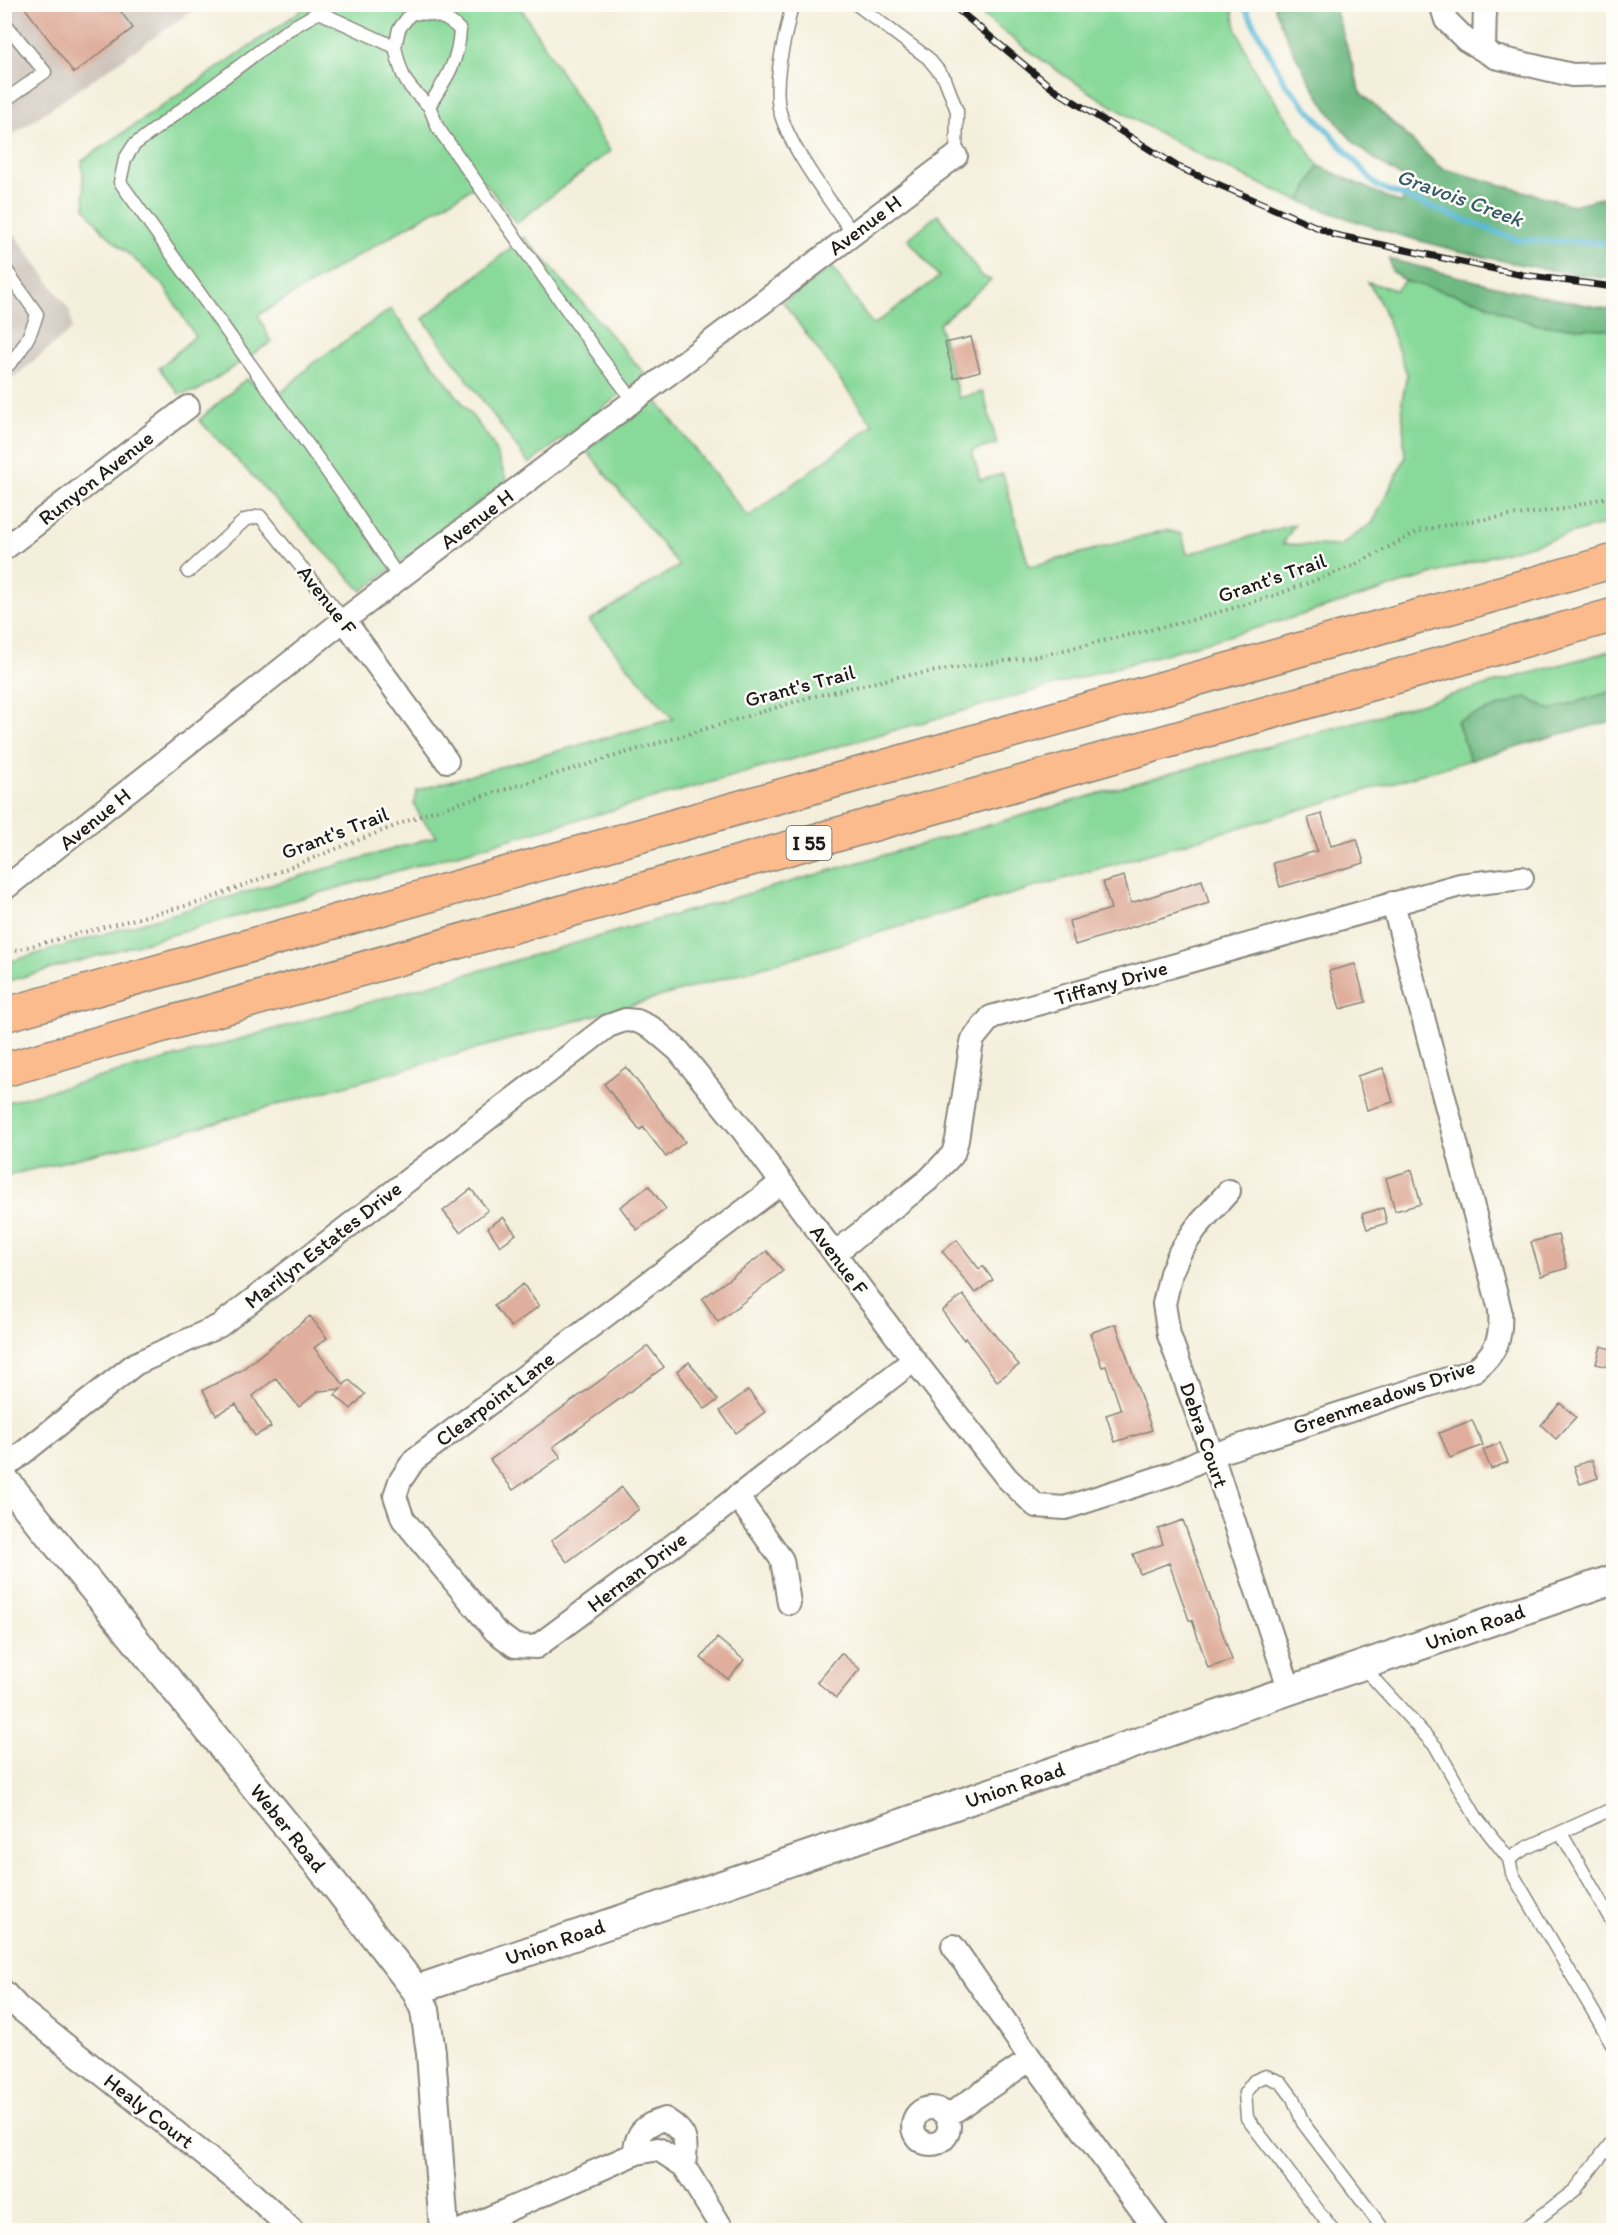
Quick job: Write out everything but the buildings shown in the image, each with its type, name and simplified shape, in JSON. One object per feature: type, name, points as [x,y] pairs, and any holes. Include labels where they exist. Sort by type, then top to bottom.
[{"type":"highway","name":"I 55","points":[[4,1016],[1614,561]]},
{"type":"highway","name":"I 55","points":[[4,1070],[1614,615]]},
{"type":"street","points":[[1441,4],[1446,20],[1466,40],[1495,57],[1572,75],[1614,74]]},
{"type":"street","points":[[1484,50],[1485,4]]},
{"type":"street","name":"Avenue H","points":[[4,889],[344,620],[956,156]]},
{"type":"street","name":"Runyon Avenue","points":[[4,549],[188,407]]},
{"type":"street","name":"Avenue F","points":[[344,620],[447,761]]},
{"type":"street","name":"Tiffany Drive","points":[[835,1253],[928,1180],[953,1154],[973,1039],[991,1017],[1460,885],[1522,878]]},
{"type":"street","name":"Greenmeadows Drive","points":[[1036,1506],[1065,1508],[1174,1473],[1212,1455],[1475,1370],[1493,1353],[1499,1340],[1500,1310],[1393,903]]},
{"type":"street","name":"Marilyn Estates Drive","points":[[4,1468],[135,1364],[219,1326],[608,1026],[625,1020],[638,1021]]},
{"type":"street","name":"Avenue F","points":[[638,1021],[652,1028],[678,1050],[738,1124],[914,1360],[1007,1478],[1036,1506]]},
{"type":"street","name":"Clearpoint Lane","points":[[536,1647],[515,1646],[495,1631],[403,1519],[396,1496],[400,1481],[414,1460],[781,1183]]},
{"type":"street","name":"Debra Court","points":[[1229,1191],[1196,1228],[1180,1252],[1171,1273],[1164,1304],[1169,1335],[1212,1455],[1290,1691]]},
{"type":"street","name":"Hernan Drive","points":[[536,1647],[914,1360]]},
{"type":"street","name":"Weber Road","points":[[4,1479],[316,1862],[416,1990],[425,2010],[431,2053],[444,2230]]},
{"type":"street","points":[[737,1496],[782,1560],[789,1602]]},
{"type":"street","name":"Union Road","points":[[416,1990],[1614,1579]]},
{"type":"street","points":[[953,1946],[1031,2059],[1156,2230]]},
{"type":"street","name":"Healy Court","points":[[4,1992],[21,2009],[245,2187],[292,2230]]},
{"type":"street","points":[[946,2117],[1031,2059]]},
{"type":"street","points":[[634,2154],[637,2137],[650,2123],[665,2119],[681,2130],[687,2143],[684,2166]]},
{"type":"street","points":[[462,2230],[634,2154],[658,2149],[684,2166],[723,2230]]},
{"type":"lane","points":[[792,4],[780,66],[778,102],[788,135],[853,234]]},
{"type":"lane","points":[[856,4],[928,58],[945,79],[957,111],[956,156]]},
{"type":"lane","points":[[395,47],[320,12],[286,31],[134,145],[125,159],[120,182],[346,498],[399,578]]},
{"type":"lane","points":[[429,106],[448,76],[459,50],[460,30],[451,20],[432,13],[411,13],[399,29],[395,47],[401,75],[409,88],[429,106],[438,128],[469,174],[633,400]]},
{"type":"lane","points":[[4,22],[45,72],[4,101]]},
{"type":"lane","points":[[4,267],[37,314],[31,333],[13,361],[4,369]]},
{"type":"lane","name":"Avenue F","points":[[188,572],[245,520],[260,516],[344,620]]},
{"type":"lane","points":[[1362,1666],[1436,1747],[1476,1817],[1509,1859],[1512,1873],[1614,2047]]},
{"type":"lane","points":[[1509,1859],[1526,1848],[1614,1808]]},
{"type":"lane","points":[[1561,1833],[1614,1925]]},
{"type":"lane","points":[[1334,2230],[1247,2118],[1245,2093],[1254,2081],[1266,2076],[1281,2082],[1293,2098],[1303,2123],[1384,2230]]},
{"type":"lane","points":[[1523,2230],[1575,2190],[1614,2139]]},
{"type":"path","name":"Grant's Trail","points":[[4,953],[201,902],[432,810],[811,697],[902,676],[1039,657],[1192,620],[1273,596],[1353,566],[1419,531],[1455,523],[1564,509],[1614,495]]},
{"type":"shaded area","points":[[5,5],[201,5],[5,140]]},
{"type":"shaded area","points":[[4,219],[70,311],[72,329],[5,385]]},
{"type":"green space","points":[[311,4],[519,5],[610,151],[516,223],[484,181],[258,315],[271,342],[197,391],[179,394],[159,368],[195,336],[164,286],[104,232],[85,208],[82,161]]},
{"type":"green space","points":[[970,5],[1232,5],[1236,28],[1255,71],[1319,166],[1300,201],[1256,182],[1170,139],[1086,90],[1007,35]]},
{"type":"green space","points":[[1274,5],[1334,5],[1361,93],[1441,168],[1573,205],[1613,195],[1613,279],[1533,267],[1454,250],[1376,228],[1300,201],[1319,166],[1402,204],[1407,181],[1364,151],[1346,134],[1309,80],[1288,40]]},
{"type":"green space","points":[[938,214],[981,276],[991,280],[939,324],[959,398],[983,392],[997,444],[972,451],[980,480],[1003,474],[1029,567],[1166,530],[1182,534],[1187,554],[1295,524],[1283,544],[1340,546],[1373,522],[1405,458],[1402,401],[1407,374],[1382,306],[1368,282],[1396,290],[1405,281],[1482,302],[1508,315],[1613,330],[1613,522],[1485,558],[1295,617],[5,982],[5,963],[437,836],[421,818],[414,804],[417,790],[673,719],[589,621],[679,566],[586,450],[656,400],[748,517],[873,425],[783,302],[832,267],[873,325],[939,277],[908,239]]},
{"type":"green space","points":[[524,237],[646,375],[529,464],[423,319]]},
{"type":"green space","points":[[1389,259],[1507,289],[1613,310],[1613,330],[1538,325],[1508,315],[1482,302],[1405,281],[1392,271]]},
{"type":"green space","points":[[391,309],[492,442],[507,481],[362,591],[199,420],[246,379],[277,397],[313,363]]},
{"type":"green space","points":[[1613,650],[1613,691],[1551,710],[1457,721],[1470,760],[649,1000],[153,1140],[5,1176],[4,1103],[201,1050],[1129,785]]},
{"type":"green space","points":[[1613,691],[1613,721],[1470,760],[1457,721],[1526,697],[1551,710]]},
{"type":"waterway","name":"Gravois Creek","points":[[1243,4],[1285,83],[1377,186],[1517,240],[1614,243]]},
{"type":"railway","points":[[951,4],[1052,88],[1178,167],[1335,235],[1523,275],[1614,287]]}]
